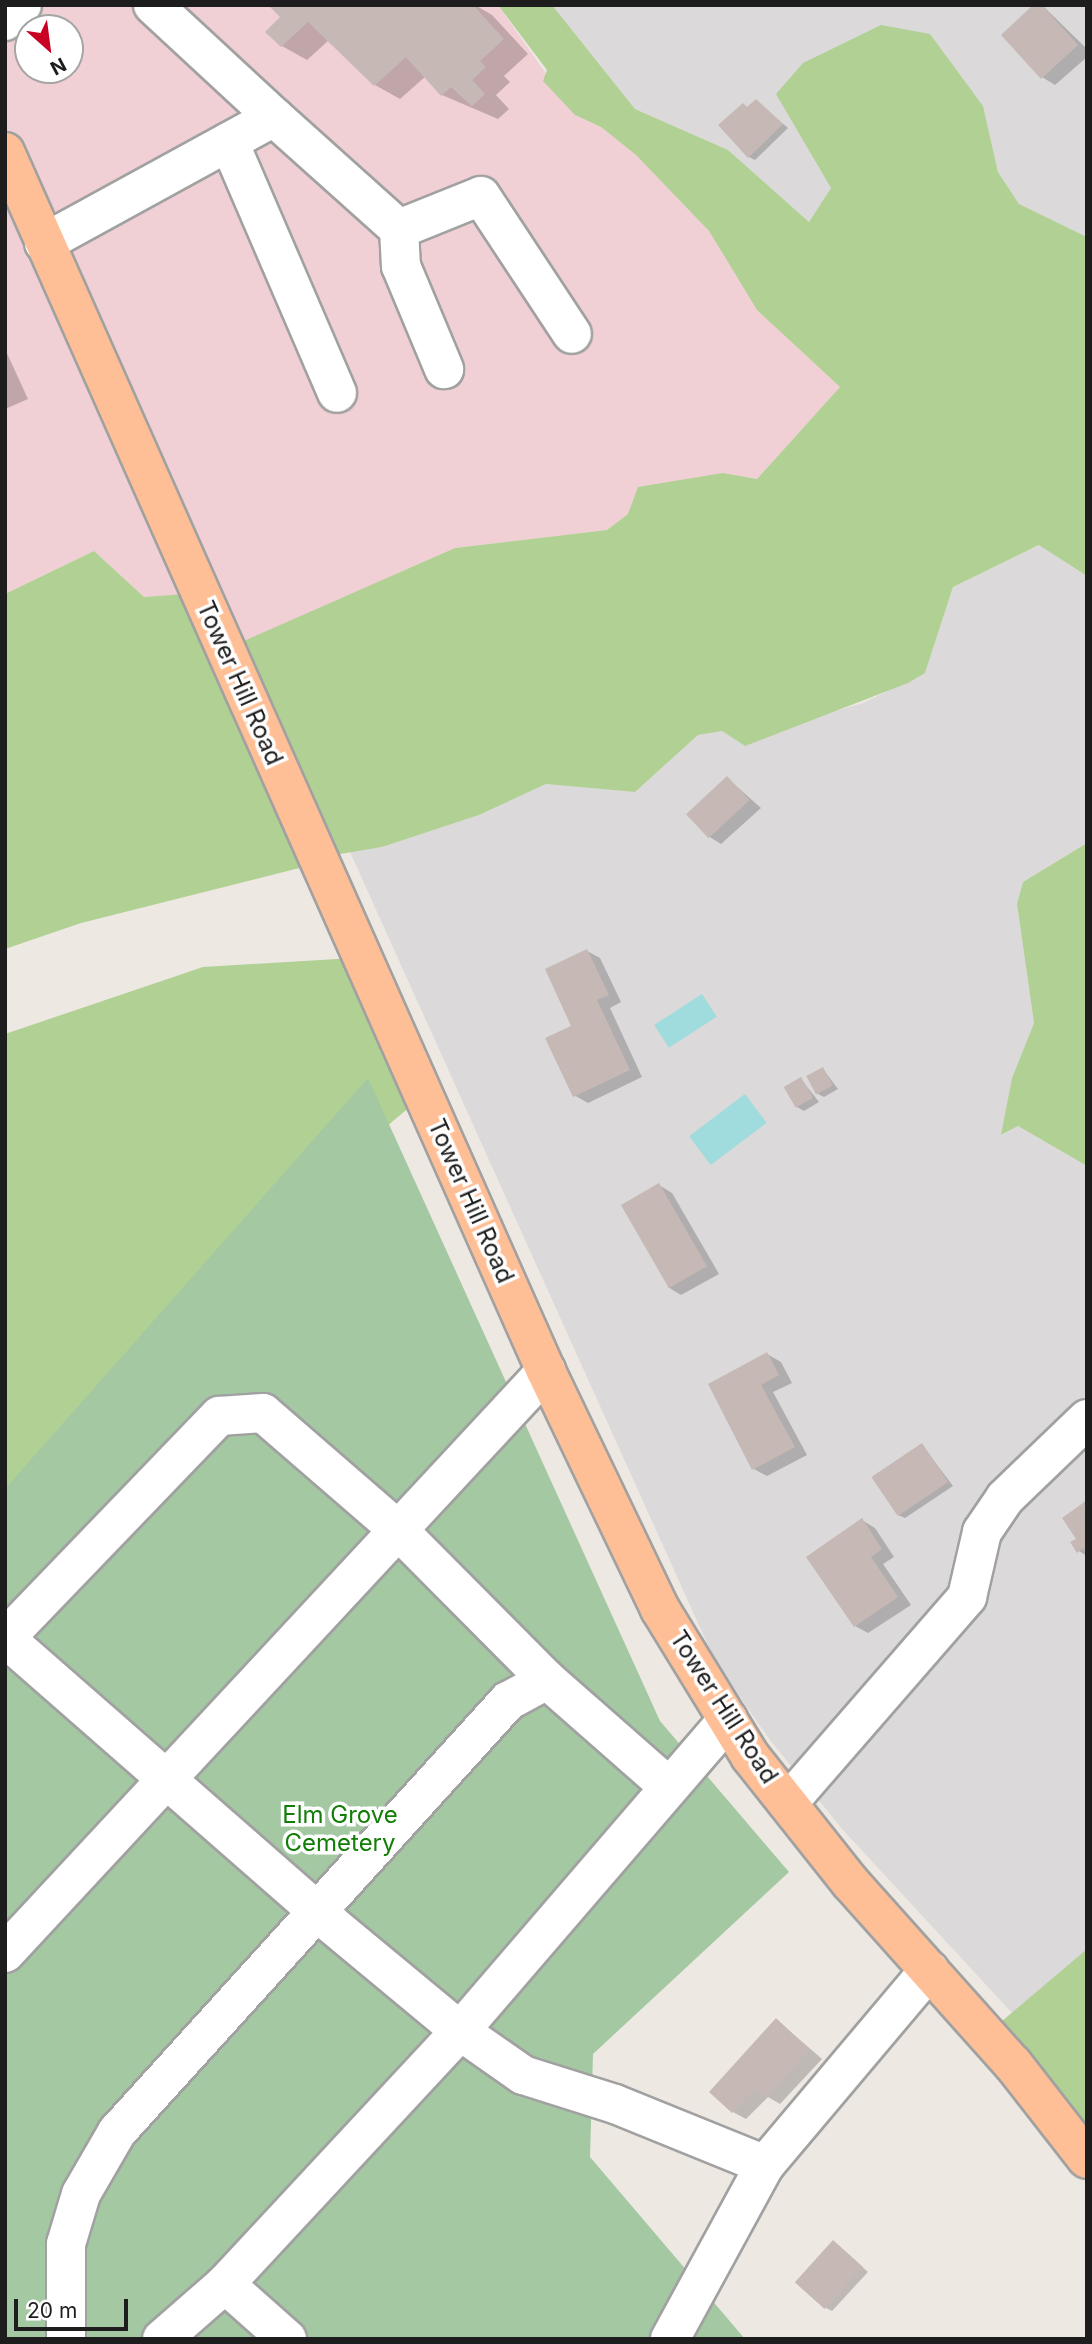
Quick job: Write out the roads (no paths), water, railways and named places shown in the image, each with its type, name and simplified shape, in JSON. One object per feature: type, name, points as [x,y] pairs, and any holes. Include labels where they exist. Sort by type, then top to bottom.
[{"type":"main road","name":"Tower Hill Road","points":[[5,152],[546,1371],[660,1609],[728,1719],[788,1802],[929,1970],[1013,2064],[1087,2159]]},
{"type":"street","points":[[5,21],[22,5]]},
{"type":"street","points":[[153,5],[399,229],[401,266],[444,369]]},
{"type":"street","points":[[44,243],[274,117]]},
{"type":"street","points":[[229,142],[337,393]]},
{"type":"street","points":[[399,229],[481,196],[572,334]]},
{"type":"street","points":[[5,1953],[546,1371]]},
{"type":"street","points":[[669,1787],[547,1680],[397,1529],[263,1413],[219,1416],[5,1638],[167,1777],[315,1910],[460,2031],[523,2075],[615,2104],[765,2165]]},
{"type":"street","points":[[788,1802],[967,1597],[982,1532],[1005,1497],[1087,1419]]},
{"type":"street","points":[[66,2339],[66,2244],[81,2194],[117,2132],[315,1910],[508,1702],[547,1680]]},
{"type":"street","points":[[162,2339],[225,2284],[460,2031],[728,1719]]},
{"type":"street","points":[[670,2339],[765,2165],[929,1970]]},
{"type":"street","points":[[225,2284],[287,2339]]},
{"type":"water","points":[[702,994],[717,1017],[669,1048],[654,1025]]},
{"type":"water","points":[[745,1094],[767,1123],[711,1165],[689,1136]]},
{"type":"park label","name":"Elm Grove Cemetery","points":[[340,1829]]}]
